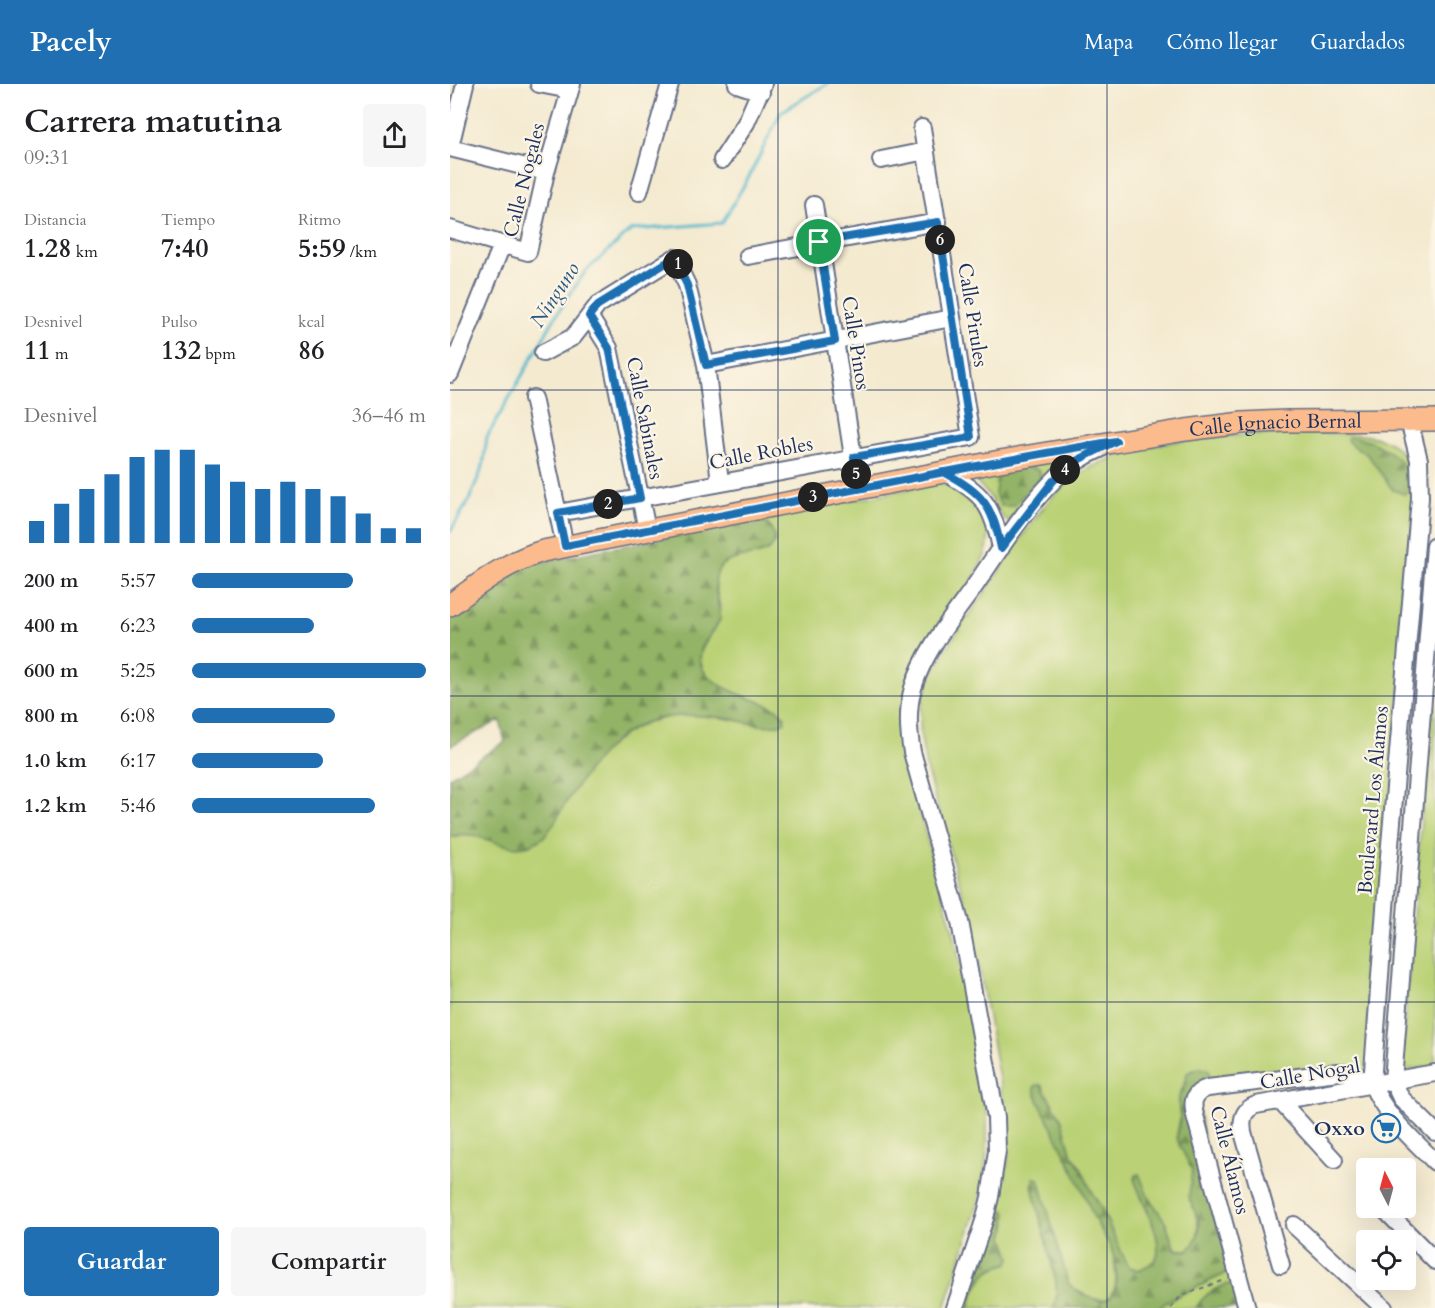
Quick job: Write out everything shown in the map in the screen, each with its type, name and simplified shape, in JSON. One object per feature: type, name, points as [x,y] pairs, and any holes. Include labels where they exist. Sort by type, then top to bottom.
[{"type":"main road","name":"Calle Ignacio Bernal","points":[[450,605],[483,580],[510,564],[543,550],[944,472],[1116,441],[1242,423],[1435,420]]},
{"type":"street","points":[[465,84],[450,148],[546,172]]},
{"type":"street","points":[[539,84],[571,87]]},
{"type":"street","points":[[639,192],[670,84]]},
{"type":"street","points":[[722,160],[766,87],[737,84]]},
{"type":"street","name":"Calle Nogales","points":[[502,245],[528,252],[546,172],[571,87]]},
{"type":"street","name":"Calle Pirules","points":[[922,128],[971,437]]},
{"type":"street","points":[[881,160],[926,151]]},
{"type":"street","name":"Calle Pinos","points":[[814,205],[858,489]]},
{"type":"street","points":[[748,256],[938,222]]},
{"type":"street","points":[[450,229],[502,245],[450,374]]},
{"type":"street","points":[[543,353],[573,337],[598,305],[674,258],[687,285],[706,365],[720,482]]},
{"type":"street","name":"Calle Sabinales","points":[[589,316],[609,348],[647,530]]},
{"type":"street","points":[[706,365],[952,318]]},
{"type":"street","points":[[533,398],[565,546]]},
{"type":"street","name":"Boulevard Los Álamos","points":[[1372,1084],[1420,498],[1419,460],[1409,420]]},
{"type":"street","name":"Calle Robles","points":[[558,513],[971,437]]},
{"type":"street","points":[[955,1308],[982,1230],[990,1197],[997,1151],[996,1117],[960,922],[912,752],[909,714],[913,688],[924,663],[943,631],[1001,548],[1053,481],[1076,461],[1116,441]]},
{"type":"street","points":[[944,472],[972,488],[989,508],[1001,548]]},
{"type":"street","points":[[1435,546],[1393,1081],[1401,1098],[1435,1132]]},
{"type":"street","points":[[1388,868],[1410,869]]},
{"type":"street","name":"Calle Álamos","points":[[1247,1308],[1193,1106],[1194,1096],[1208,1088],[1338,1072],[1350,1073],[1372,1084]]},
{"type":"street","name":"Calle Nogal","points":[[1281,1265],[1242,1126],[1243,1114],[1250,1107],[1435,1073]]},
{"type":"street","points":[[1372,1084],[1379,1100],[1397,1123],[1435,1162]]},
{"type":"street","points":[[1280,1101],[1334,1160]]},
{"type":"street","points":[[1393,1218],[1435,1261]]},
{"type":"street","points":[[1294,1225],[1384,1308]]},
{"type":"path","points":[[1171,1308],[1181,1296],[1238,1275]]},
{"type":"green space","points":[[1330,433],[1371,436],[1393,445],[1410,465],[1416,480],[1370,1071],[1205,1084],[1207,1069],[1192,1070],[1178,1101],[1180,1118],[1177,1136],[1192,1171],[1191,1194],[1198,1224],[1197,1237],[1188,1250],[1177,1250],[1166,1223],[1135,1178],[1154,1228],[1158,1248],[1154,1261],[1139,1270],[1129,1267],[1119,1249],[1101,1207],[1071,1153],[1062,1120],[1050,1103],[1043,1087],[1039,1102],[1085,1193],[1097,1223],[1110,1245],[1114,1257],[1115,1288],[1108,1299],[1103,1300],[1081,1293],[1068,1283],[1045,1207],[1041,1185],[1032,1185],[1056,1281],[1057,1296],[1054,1308],[969,1308],[981,1280],[991,1270],[1004,1265],[1009,1251],[1004,1238],[1007,1223],[1004,1210],[999,1210],[1008,1160],[1008,1129],[972,927],[923,753],[920,717],[928,684],[954,637],[1037,516],[1066,484],[1081,473],[1136,450],[1191,439]]},
{"type":"green space","points":[[1347,438],[1372,442],[1393,454],[1407,471],[1411,481],[1411,491],[1404,494],[1393,490],[1368,455],[1348,442]]},
{"type":"green space","points":[[1059,460],[1059,465],[1009,521],[1004,519],[988,494],[972,477]]},
{"type":"green space","points":[[1020,467],[1031,467],[1040,471],[1040,478],[1013,506],[1001,506],[995,494],[997,478],[1003,472]]},
{"type":"green space","points":[[937,483],[960,491],[970,498],[978,507],[988,530],[985,555],[901,722],[908,772],[955,938],[987,1108],[987,1150],[982,1191],[945,1308],[450,1308],[450,837],[470,834],[488,840],[553,823],[591,765],[622,736],[641,725],[662,718],[687,715],[724,718],[761,725],[783,723],[785,717],[777,709],[715,683],[704,672],[700,657],[702,649],[716,627],[719,617],[720,606],[715,581],[718,569],[729,560],[760,554],[772,547],[775,540],[760,519]]},
{"type":"green space","points":[[760,519],[772,531],[773,544],[769,550],[724,563],[719,569],[716,575],[716,588],[720,620],[702,648],[701,663],[706,673],[715,682],[777,709],[783,715],[785,722],[765,725],[692,715],[653,720],[625,733],[602,754],[582,778],[550,829],[538,841],[526,846],[515,847],[472,835],[450,837],[450,777],[505,742],[500,720],[450,746],[450,618],[520,566]]},
{"type":"green space","points":[[1435,652],[1435,1066],[1407,1070],[1401,1066]]},
{"type":"green space","points":[[1199,1068],[1209,1071],[1209,1080],[1194,1087],[1229,1272],[1173,1298],[1158,1308],[1054,1308],[1057,1296],[1056,1281],[1033,1190],[1033,1178],[1039,1179],[1068,1283],[1084,1295],[1104,1300],[1114,1291],[1116,1270],[1109,1243],[1094,1218],[1034,1088],[1036,1085],[1041,1085],[1062,1120],[1071,1153],[1101,1207],[1126,1262],[1129,1267],[1139,1270],[1154,1261],[1158,1248],[1155,1229],[1135,1182],[1136,1175],[1139,1174],[1147,1194],[1166,1223],[1173,1246],[1177,1250],[1188,1250],[1199,1233],[1199,1222],[1189,1198],[1192,1170],[1177,1137],[1180,1120],[1179,1097],[1185,1087],[1187,1073]]},
{"type":"green space","points":[[999,1210],[1004,1210],[1007,1214],[1004,1238],[1011,1258],[1009,1263],[995,1267],[985,1274],[975,1290],[969,1308],[961,1308],[982,1247]]},
{"type":"green space","points":[[1229,1272],[1238,1286],[1219,1287],[1204,1297],[1196,1308],[1158,1308],[1173,1298]]},
{"type":"green space","points":[[1232,1283],[1243,1308],[1196,1308],[1211,1292]]},
{"type":"waterway","name":"Ninguno","points":[[450,532],[469,500],[483,466],[487,437],[557,314],[585,272],[631,230],[722,223],[750,175],[781,112],[827,84]]},
{"type":"place","name":"Oxxo","points":[[1386,1128]]},
{"type":"route","points":[[819,242],[835,341],[706,365],[687,285],[674,258],[598,305],[589,316],[609,348],[640,498],[558,513],[565,546],[858,489],[944,472],[972,488],[981,497],[993,516],[1001,548],[1032,506],[1064,470],[1076,461],[1116,441],[1000,461],[944,472],[858,489],[854,457],[971,437],[938,222],[819,242]]}]
